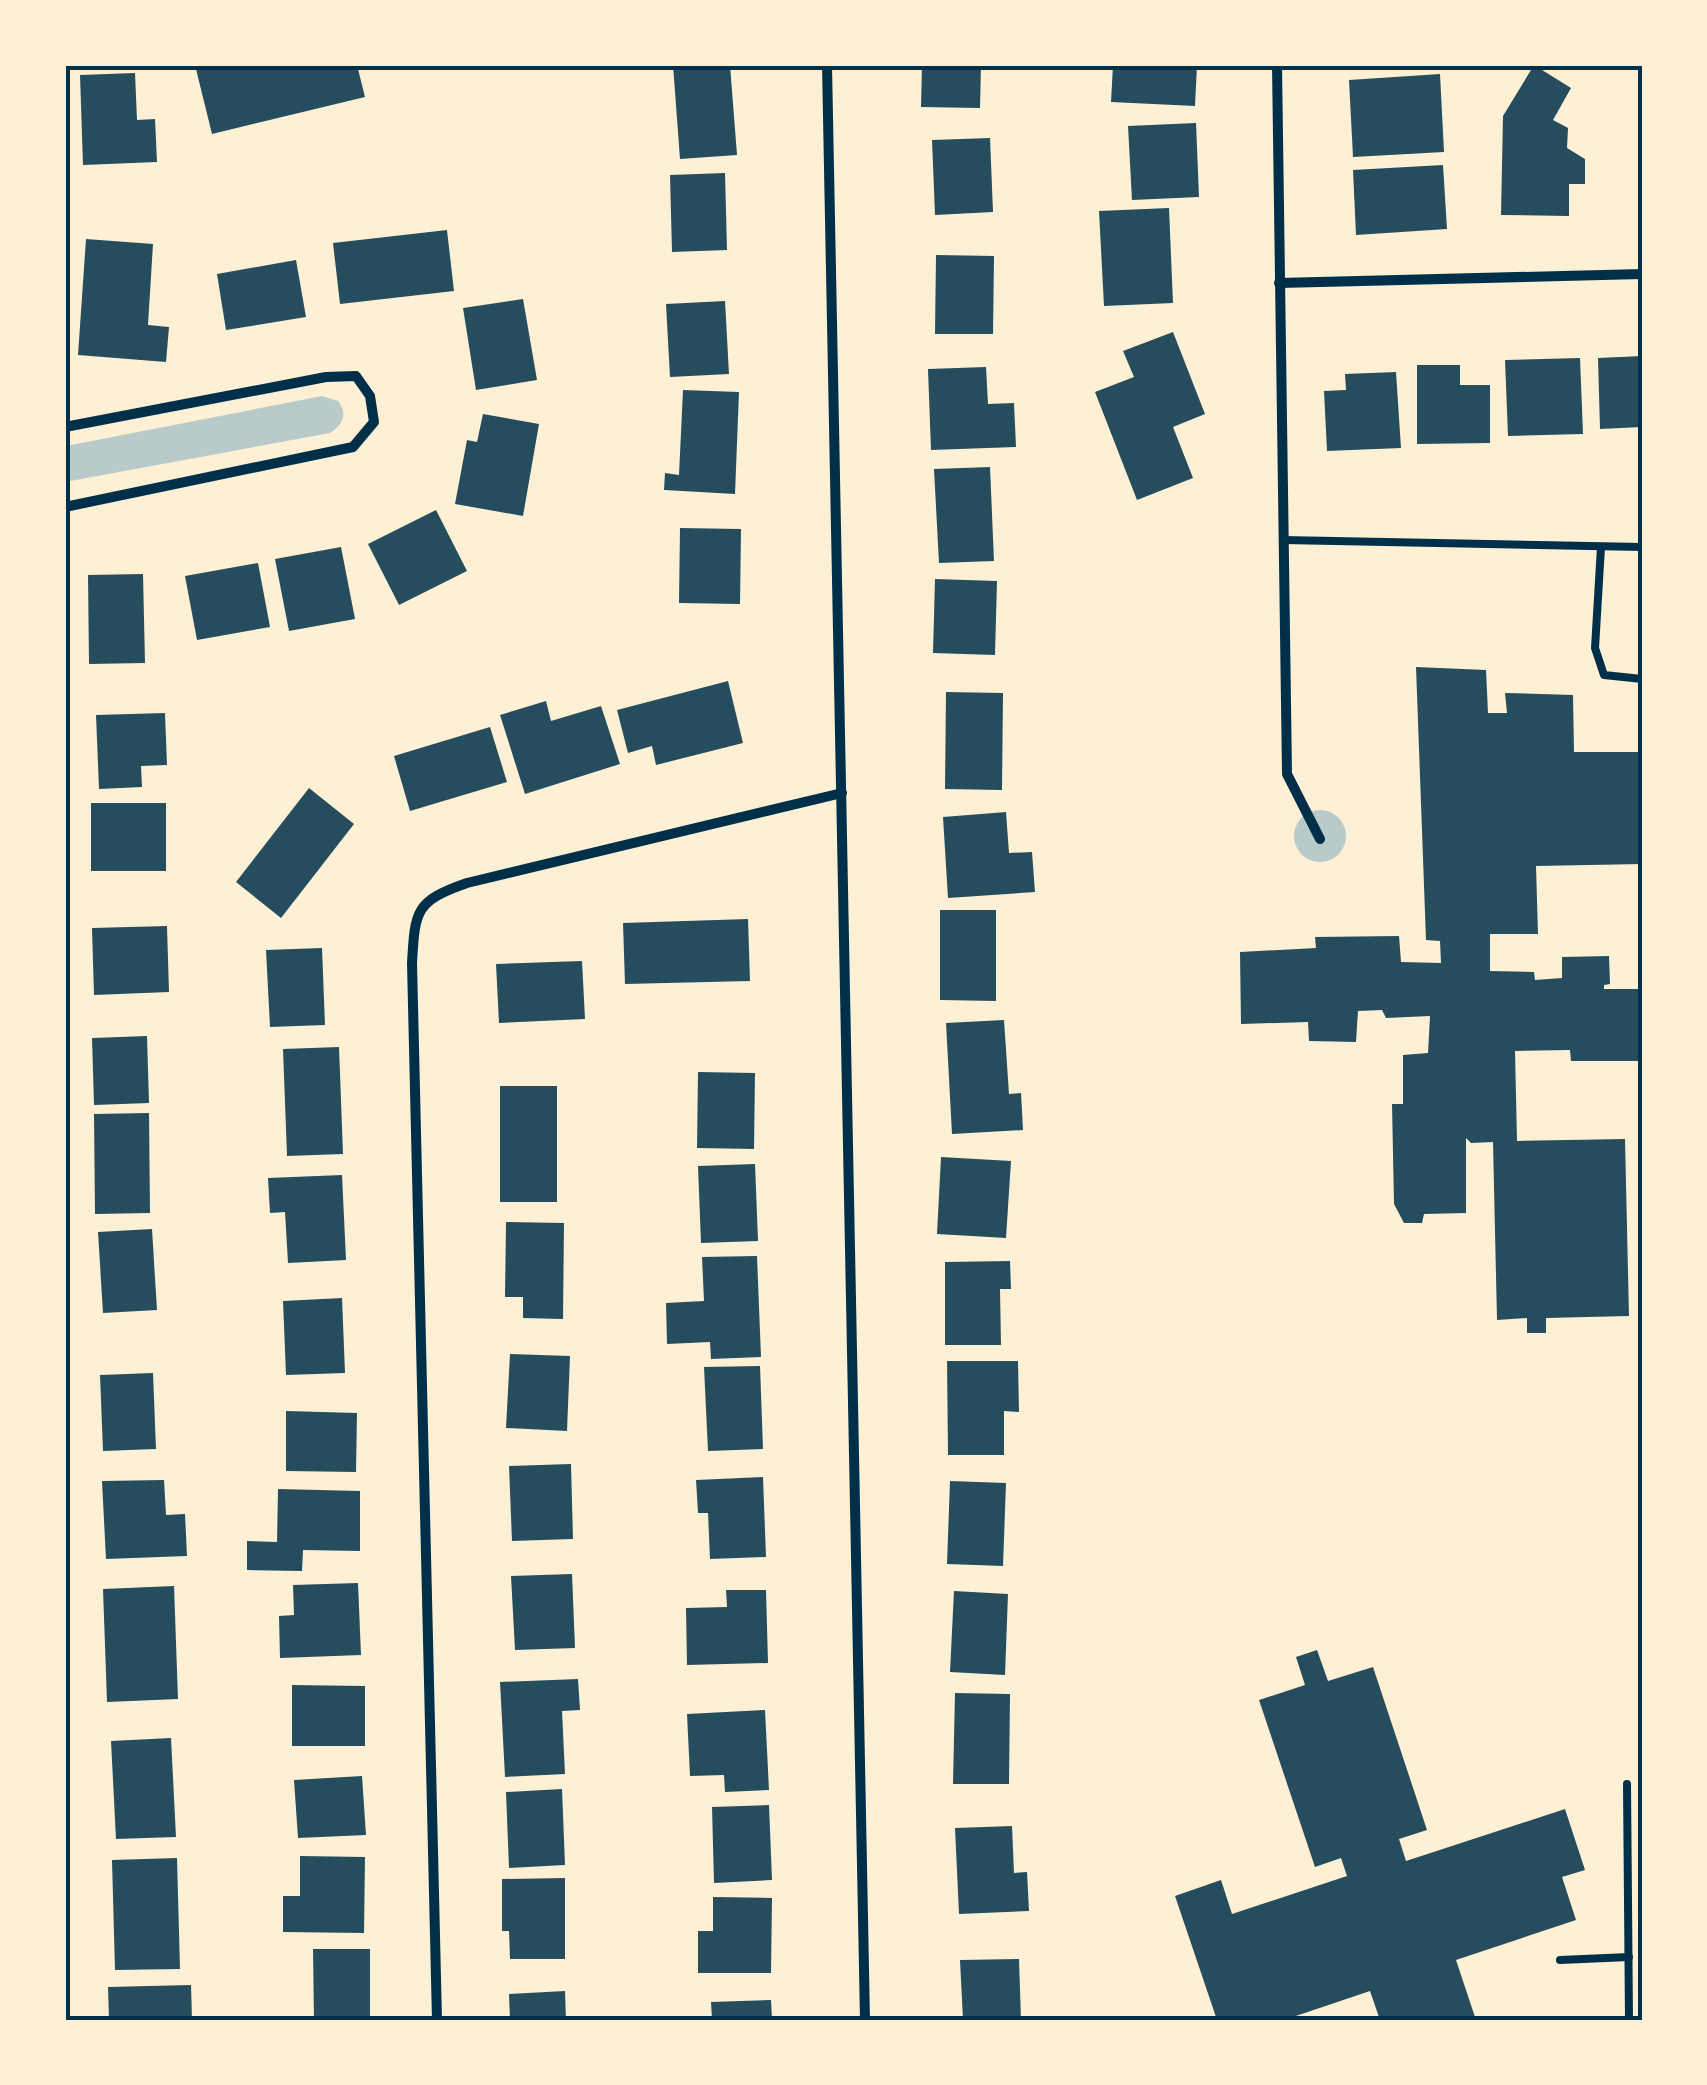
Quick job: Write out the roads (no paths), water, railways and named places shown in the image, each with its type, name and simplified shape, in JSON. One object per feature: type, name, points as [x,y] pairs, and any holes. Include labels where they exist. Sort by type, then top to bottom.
[{"type":"street","points":[[827,65],[865,2020]]},
{"type":"street","points":[[1277,65],[1287,774],[1320,839]]},
{"type":"street","points":[[1279,283],[1642,274]]},
{"type":"street","points":[[65,427],[326,377],[356,376],[370,396],[374,422],[354,447],[65,506]]},
{"type":"street","points":[[437,2020],[412,982],[418,913],[436,894],[467,883],[842,793]]},
{"type":"lane","points":[[1283,540],[1642,547]]},
{"type":"lane","points":[[1601,546],[1595,648],[1604,675],[1642,679]]},
{"type":"lane","points":[[1627,1784],[1629,2020]]},
{"type":"lane","points":[[1560,1960],[1629,1957]]}]
